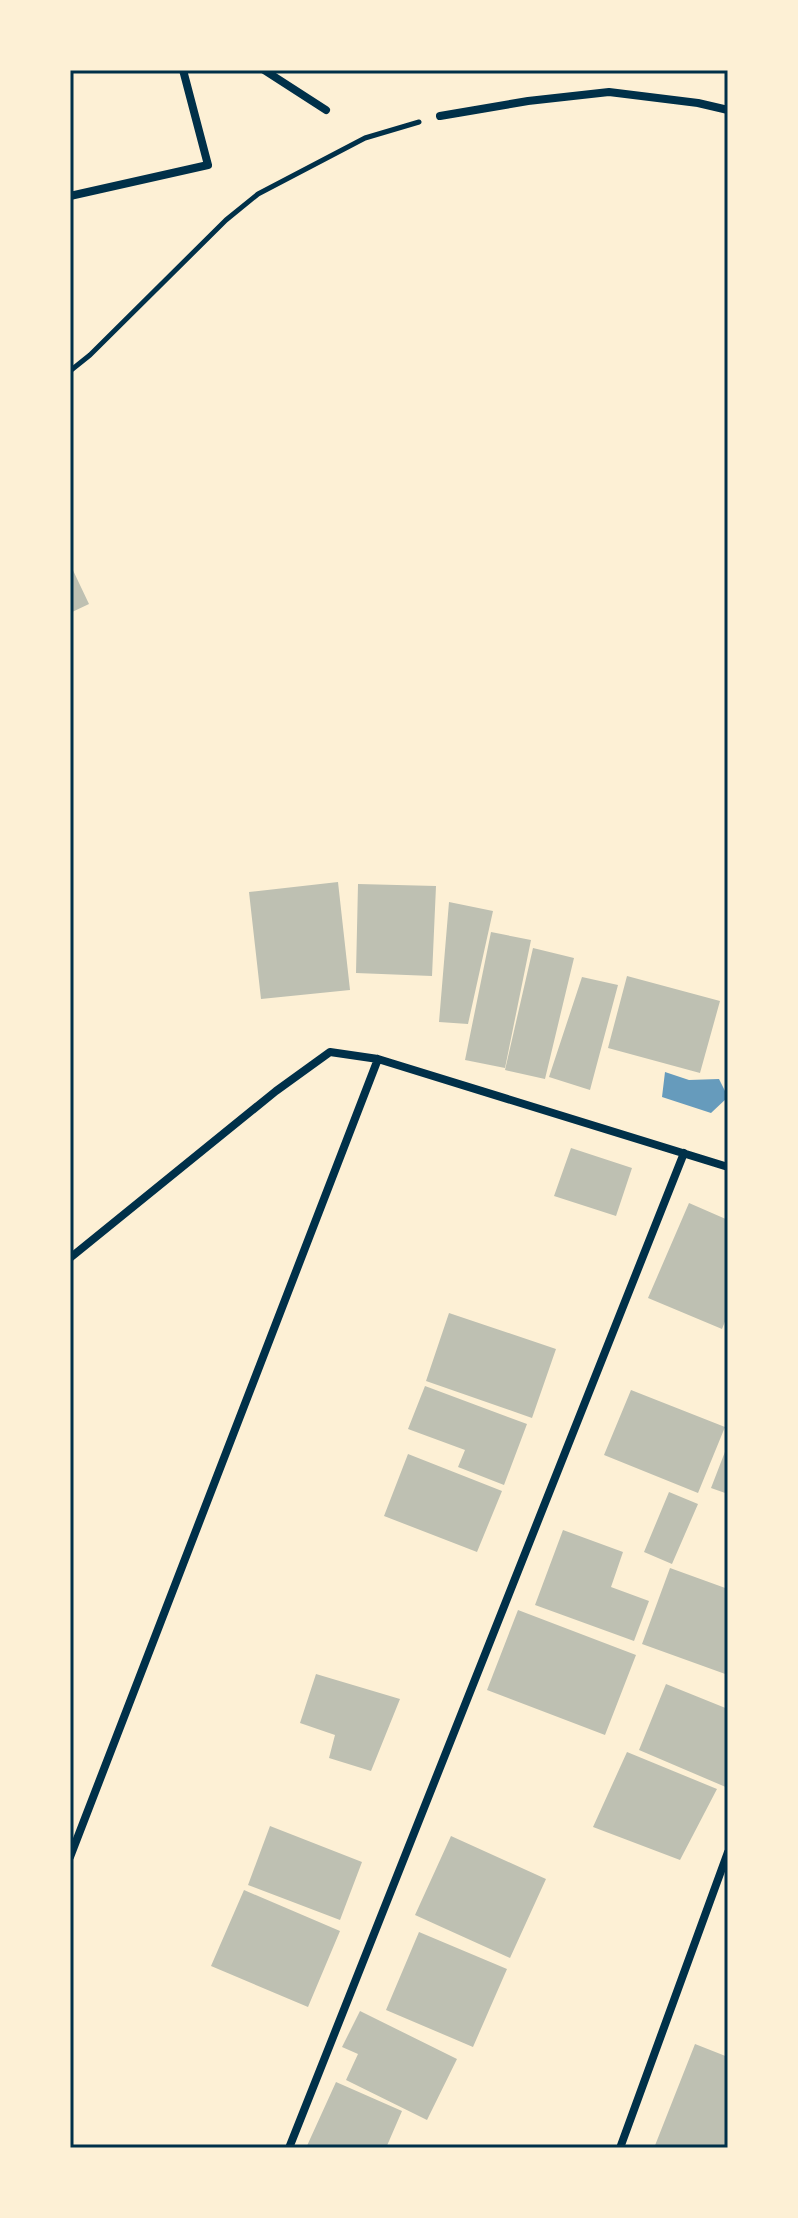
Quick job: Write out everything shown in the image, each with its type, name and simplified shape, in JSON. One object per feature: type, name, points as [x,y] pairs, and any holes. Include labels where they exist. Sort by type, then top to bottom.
[{"type":"street","points":[[70,196],[208,165],[183,70]]},
{"type":"street","points":[[264,70],[326,110]]},
{"type":"street","points":[[440,116],[528,101],[609,92],[728,110]]},
{"type":"street","points":[[70,1258],[276,1091],[330,1052],[378,1059],[728,1167]]},
{"type":"street","points":[[70,1857],[378,1059]]},
{"type":"street","points":[[289,2148],[684,1153]]},
{"type":"street","points":[[620,2148],[728,1852]]},
{"type":"path","points":[[70,371],[90,355],[226,220],[258,194],[365,138],[440,116]]},
{"type":"water","points":[[665,1072],[689,1080],[719,1079],[728,1097],[711,1113],[662,1097]]},
{"type":"building","points":[[70,564],[89,604],[70,613]]},
{"type":"building","points":[[338,882],[350,990],[261,999],[249,892]]},
{"type":"building","points":[[358,884],[436,886],[432,976],[356,973]]},
{"type":"building","points":[[449,902],[493,911],[468,1024],[439,1022]]},
{"type":"building","points":[[491,932],[531,940],[505,1068],[465,1060]]},
{"type":"building","points":[[533,948],[574,958],[545,1079],[505,1070]]},
{"type":"building","points":[[627,976],[720,1001],[700,1073],[608,1048]]},
{"type":"building","points":[[582,977],[618,985],[590,1090],[549,1077]]},
{"type":"building","points":[[571,1148],[632,1168],[616,1216],[554,1196]]},
{"type":"building","points":[[689,1203],[728,1220],[728,1314],[722,1329],[648,1298]]},
{"type":"building","points":[[449,1313],[556,1349],[532,1418],[426,1381]]},
{"type":"building","points":[[425,1386],[527,1424],[504,1485],[458,1467],[465,1450],[408,1429]]},
{"type":"building","points":[[631,1390],[725,1427],[698,1493],[604,1455]]},
{"type":"building","points":[[728,1444],[728,1494],[711,1488]]},
{"type":"building","points":[[408,1454],[502,1491],[477,1552],[384,1516]]},
{"type":"building","points":[[669,1492],[698,1504],[672,1564],[644,1552]]},
{"type":"building","points":[[563,1530],[623,1552],[611,1587],[649,1601],[634,1641],[535,1605]]},
{"type":"building","points":[[670,1568],[728,1589],[728,1675],[642,1644]]},
{"type":"building","points":[[518,1610],[636,1655],[605,1735],[487,1690]]},
{"type":"building","points":[[316,1674],[400,1699],[371,1771],[329,1758],[335,1735],[300,1723]]},
{"type":"building","points":[[666,1684],[728,1709],[728,1788],[639,1750]]},
{"type":"building","points":[[627,1752],[717,1789],[680,1860],[593,1827]]},
{"type":"building","points":[[270,1826],[362,1862],[340,1920],[248,1885]]},
{"type":"building","points":[[451,1836],[546,1879],[510,1958],[415,1915]]},
{"type":"building","points":[[244,1890],[340,1931],[308,2007],[211,1966]]},
{"type":"building","points":[[419,1932],[507,1969],[473,2047],[386,2010]]},
{"type":"building","points":[[360,2011],[457,2059],[427,2120],[346,2080],[358,2054],[342,2047]]},
{"type":"building","points":[[695,2044],[728,2057],[728,2148],[654,2148]]},
{"type":"building","points":[[336,2082],[402,2111],[386,2148],[306,2148]]}]
